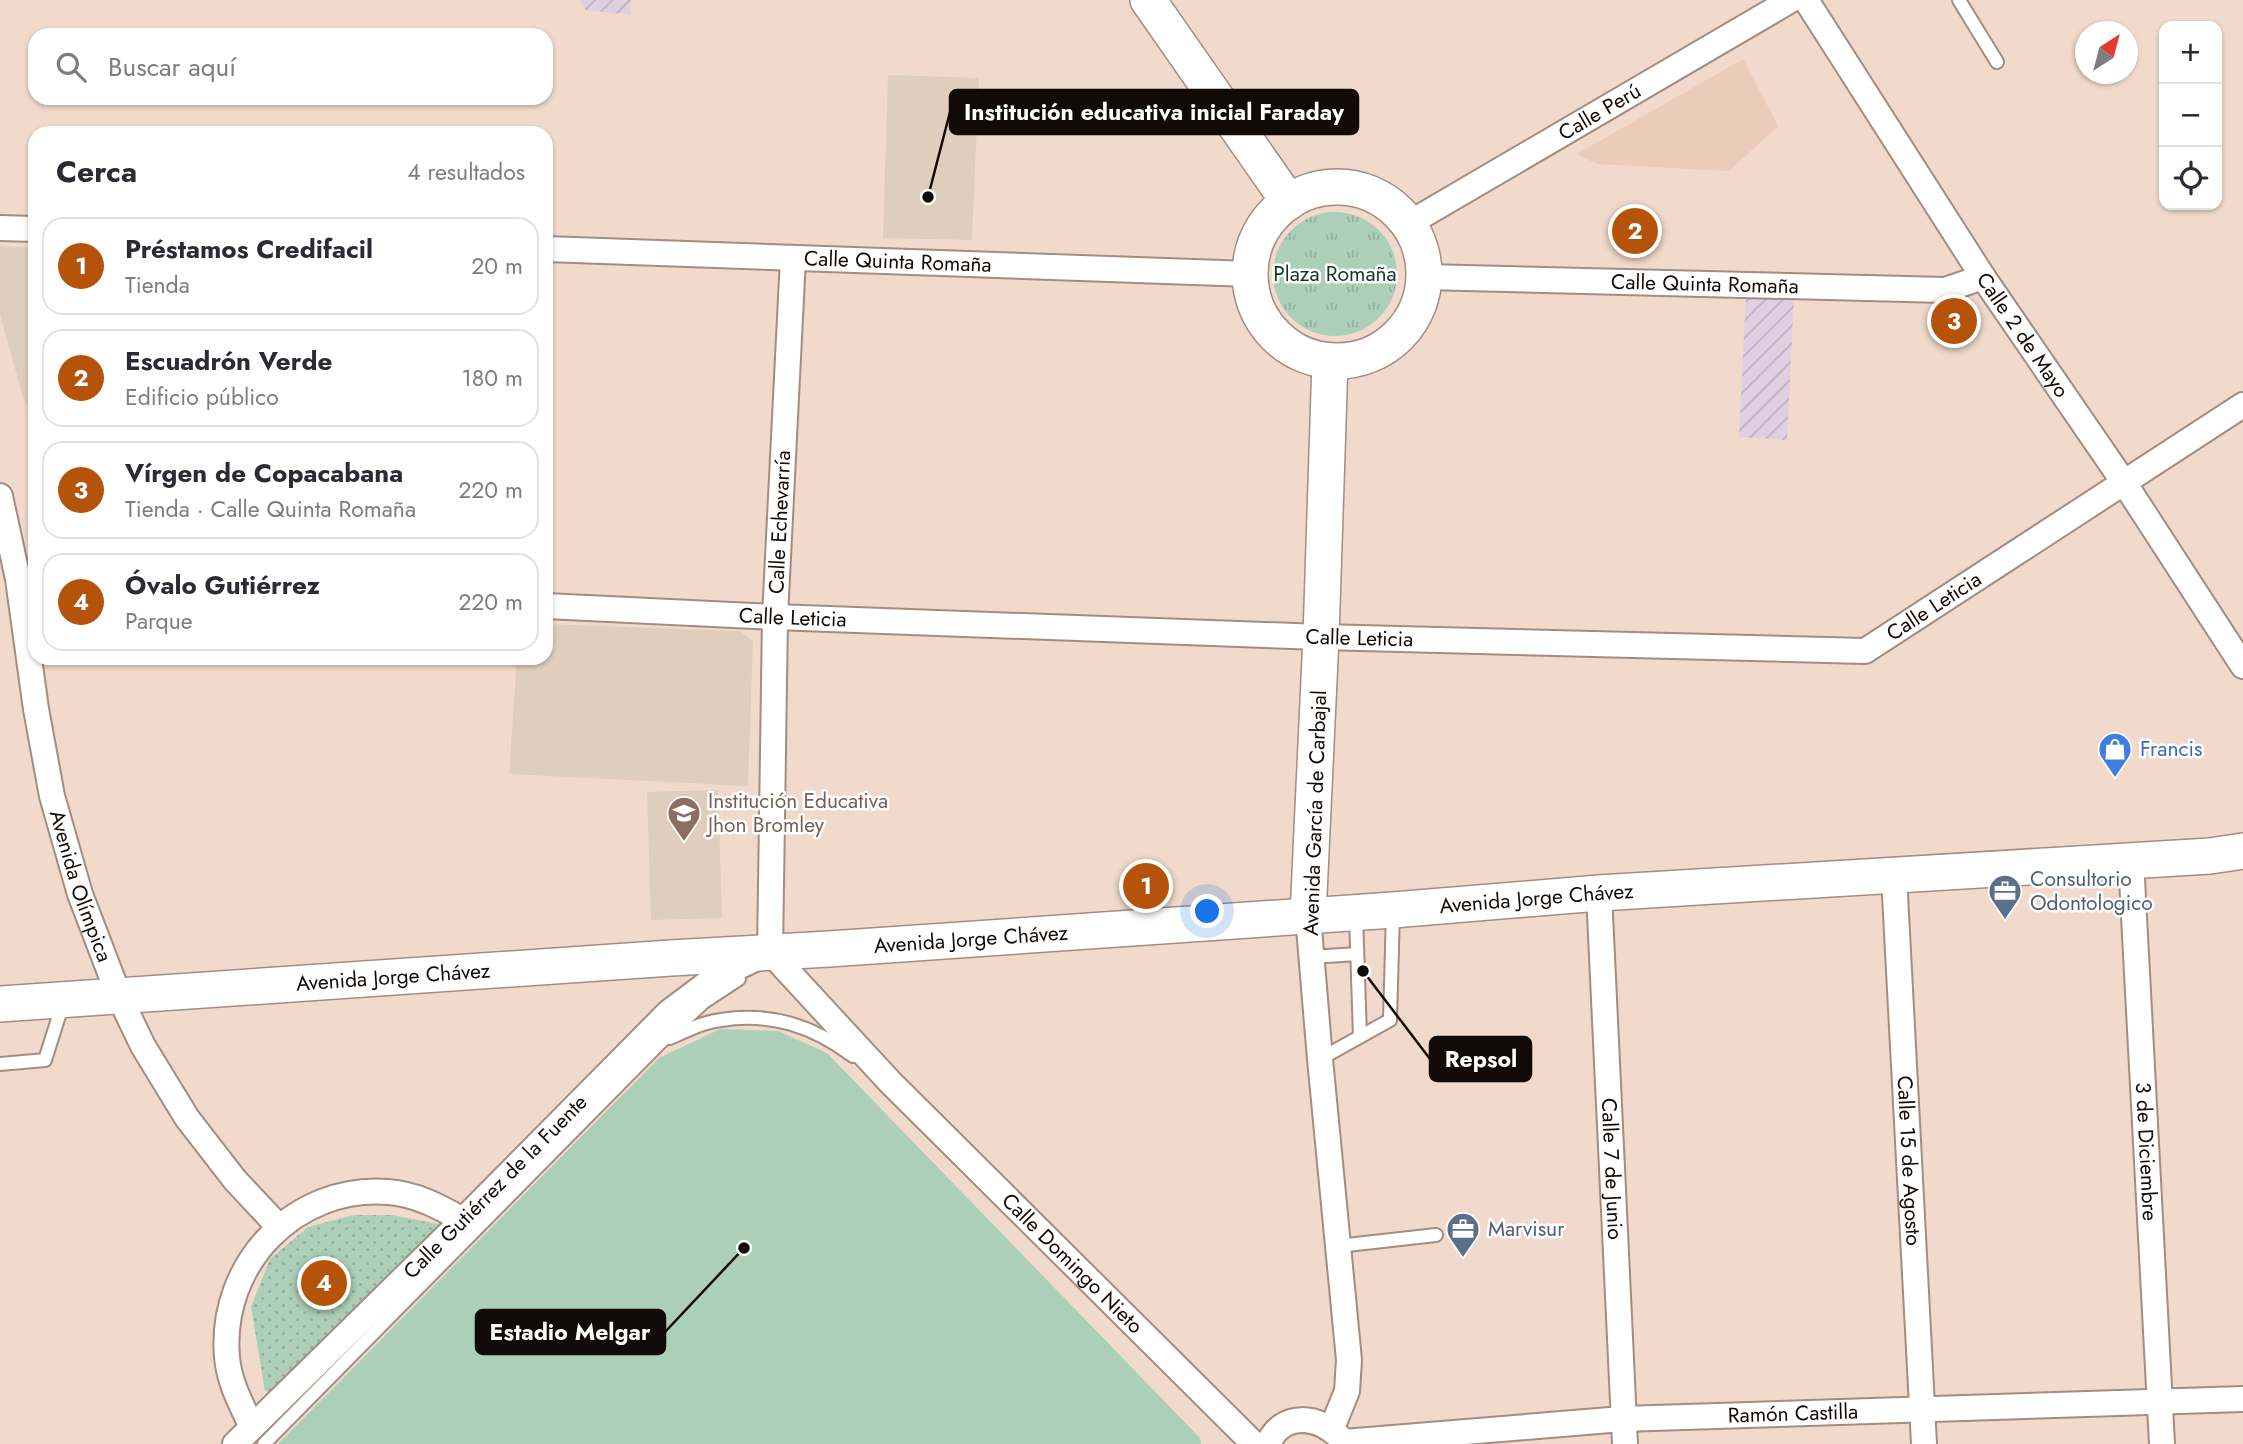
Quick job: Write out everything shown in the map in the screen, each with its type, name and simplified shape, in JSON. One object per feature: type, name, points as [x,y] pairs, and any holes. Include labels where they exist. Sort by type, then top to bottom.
[{"type":"main road","points":[[1148,0],[1289,202]]},
{"type":"main road","points":[[1339,187],[1366,192],[1390,205],[1408,223],[1420,247],[1425,277],[1420,302],[1406,328],[1385,348],[1359,359],[1330,361],[1304,355],[1282,342],[1265,323],[1254,300],[1250,274],[1255,246],[1268,221],[1289,202],[1313,190],[1339,187]]},
{"type":"main road","name":"Avenida García de Carbajal","points":[[1308,916],[1330,361]]},
{"type":"main road","name":"Avenida Jorge Chávez","points":[[0,1004],[774,956],[829,949],[1600,893],[2210,856],[2243,851]]},
{"type":"street","name":"Calle Perú","points":[[1408,223],[1791,0]]},
{"type":"street","name":"Calle 2 de Mayo","points":[[1806,0],[1983,277],[2125,484],[2243,666]]},
{"type":"street","points":[[0,228],[28,229]]},
{"type":"street","name":"Calle Quinta Romaña","points":[[553,249],[1250,274]]},
{"type":"street","name":"Calle Echevarría","points":[[774,956],[775,617],[793,258]]},
{"type":"street","name":"Calle Quinta Romaña","points":[[1425,277],[1945,290],[1983,277]]},
{"type":"street","name":"Calle Leticia","points":[[553,606],[1321,636],[1864,651],[2243,405]]},
{"type":"street","name":"Avenida Olímpica","points":[[0,496],[26,580],[28,606]]},
{"type":"street","name":"Avenida Olímpica","points":[[33,665],[36,709],[52,796],[80,894],[119,996],[144,1046],[187,1118],[235,1180],[279,1227]]},
{"type":"street","name":"3 de Diciembre","points":[[2131,860],[2162,1444]]},
{"type":"street","name":"Calle 15 de Agosto","points":[[1894,876],[1924,1444]]},
{"type":"street","name":"Calle 7 de Junio","points":[[1600,893],[1625,1444]]},
{"type":"street","name":"Avenida García de Carbajal","points":[[1308,916],[1349,1360],[1340,1438]]},
{"type":"street","name":"Calle Domingo Nieto","points":[[774,956],[890,1082],[1254,1444]]},
{"type":"street","name":"Calle Gutiérrez de la Fuente","points":[[250,1438],[669,1012],[713,979],[774,956]]},
{"type":"street","points":[[250,1438],[227,1358],[227,1322],[236,1286],[254,1254],[279,1227],[312,1206],[349,1194],[389,1192],[428,1201],[463,1220]]},
{"type":"street","name":"Ramón Castilla","points":[[1268,1444],[1270,1438],[1282,1426],[1298,1420],[1316,1420],[1340,1438],[1622,1419],[2243,1399]]},
{"type":"lane","points":[[1959,0],[1997,62]]},
{"type":"lane","points":[[1320,1059],[1390,1020],[1393,910]]},
{"type":"lane","points":[[1356,912],[1360,1037]]},
{"type":"lane","points":[[1311,957],[1357,954]]},
{"type":"lane","name":"Avenida Jorge Chávez","points":[[660,1043],[704,1002],[774,956]]},
{"type":"lane","points":[[0,1064],[45,1060],[64,999]]},
{"type":"lane","name":"Calle Domingo Nieto","points":[[660,1043],[720,1020],[760,1018],[796,1024],[832,1041],[890,1082]]},
{"type":"lane","name":"Calle Gutiérrez de la Fuente","points":[[250,1438],[660,1043]]},
{"type":"lane","points":[[1338,1246],[1436,1235]]},
{"type":"shaded area","points":[[580,0],[631,0],[631,15],[585,10]]},
{"type":"shaded area","points":[[1743,59],[1778,126],[1729,171],[1597,164],[1577,154]]},
{"type":"shaded area","points":[[888,75],[979,78],[972,240],[883,238]]},
{"type":"shaded area","points":[[0,246],[28,248],[28,404],[25,404],[0,315]]},
{"type":"shaded area","points":[[1746,295],[1794,297],[1787,440],[1739,437]]},
{"type":"shaded area","points":[[553,624],[740,631],[753,641],[748,786],[509,774],[517,665],[553,665]]},
{"type":"shaded area","name":"Institución Educativa Jhon Bromley","points":[[718,790],[722,918],[651,920],[647,792]]},
{"type":"green space","name":"Plaza Romaña","points":[[1335,212],[1359,216],[1379,230],[1393,250],[1397,274],[1393,298],[1379,318],[1359,332],[1335,336],[1311,332],[1291,318],[1277,298],[1273,274],[1277,250],[1291,230],[1311,216]]},
{"type":"green space","points":[[720,1029],[778,1031],[827,1053],[1200,1438],[1201,1444],[278,1444],[659,1058]]},
{"type":"green space","points":[[354,1215],[392,1215],[438,1224],[437,1233],[275,1393],[265,1391],[251,1307],[270,1259],[308,1227]]},
{"type":"place","name":"Institución educativa inicial Faraday","points":[[928,197]]},
{"type":"place","name":"Escuadrón Verde","points":[[1635,231]]},
{"type":"place","name":"Vírgen de Copacabana","points":[[1954,321]]},
{"type":"place","name":"Francis","points":[[2115,779]]},
{"type":"place","name":"Institución Educativa Jhon Bromley","points":[[684,843]]},
{"type":"place","name":"Préstamos Credifacil","points":[[1146,886]]},
{"type":"place","name":"Consultorio Odontologico","points":[[2005,921]]},
{"type":"place","name":"Repsol","points":[[1363,971]]},
{"type":"place","name":"Estadio Melgar","points":[[744,1248]]},
{"type":"place","name":"Marvisur","points":[[1463,1259]]},
{"type":"place","name":"Óvalo Gutiérrez","points":[[324,1283]]}]
